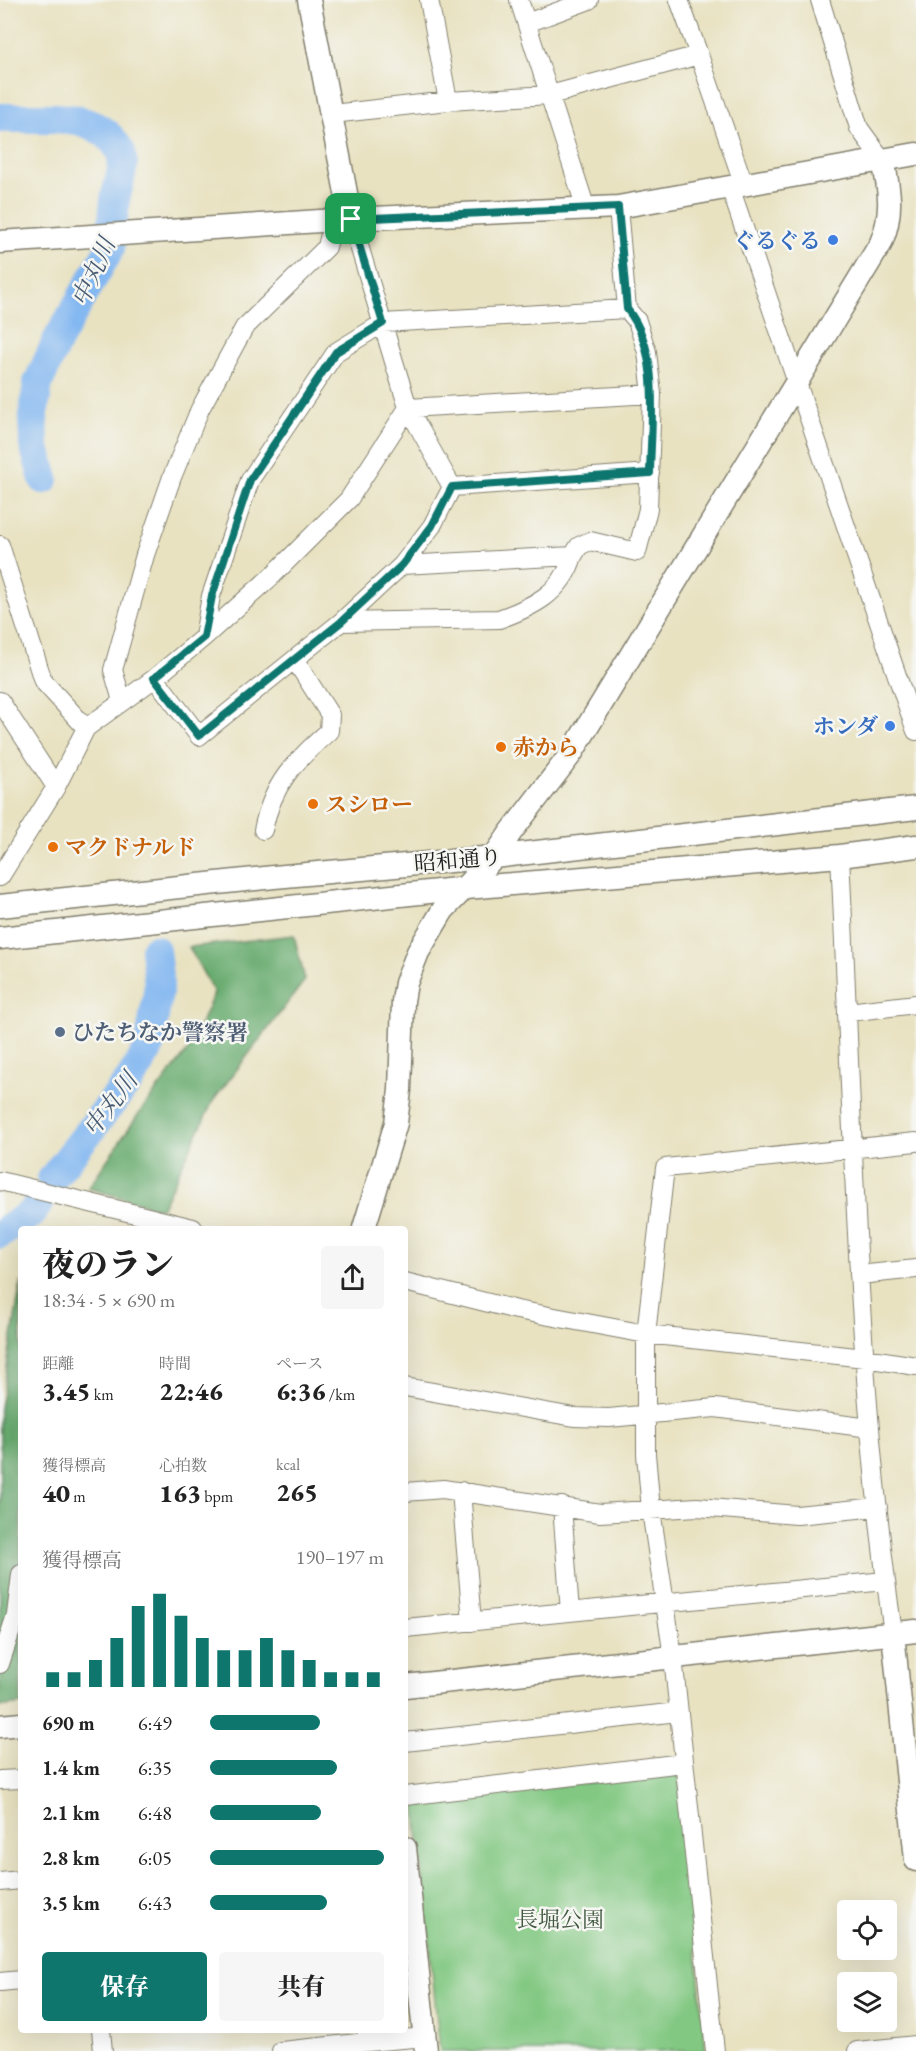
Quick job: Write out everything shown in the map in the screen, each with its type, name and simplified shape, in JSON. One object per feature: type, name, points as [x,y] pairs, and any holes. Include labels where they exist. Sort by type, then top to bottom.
[{"type":"street","points":[[309,0],[332,114],[342,220],[383,323],[408,408],[452,487]]},
{"type":"street","points":[[429,0],[448,101]]},
{"type":"street","points":[[519,0],[586,209]]},
{"type":"street","points":[[526,23],[589,0]]},
{"type":"street","points":[[679,0],[699,55],[795,382],[916,731]]},
{"type":"street","points":[[365,1226],[396,1123],[406,983],[418,952],[443,909],[494,857],[571,754],[881,243],[888,226],[889,189],[883,161],[859,128],[820,0]]},
{"type":"street","points":[[332,114],[448,101],[550,95],[699,55]]},
{"type":"street","points":[[0,242],[342,220],[618,207],[916,154]]},
{"type":"street","points":[[341,622],[499,619],[521,612],[551,593],[568,572],[579,546],[590,541],[637,552],[648,509],[652,394],[647,352],[637,321],[627,309],[618,207]]},
{"type":"street","points":[[122,701],[112,670],[145,555],[172,477],[200,409],[244,328],[327,247],[342,220]]},
{"type":"street","points":[[204,637],[212,596],[250,480],[336,352],[383,323],[627,309]]},
{"type":"street","points":[[408,408],[652,394]]},
{"type":"street","points":[[0,877],[56,787],[86,728],[154,678],[273,575],[349,499],[408,408]]},
{"type":"street","points":[[452,487],[650,473]]},
{"type":"street","points":[[154,678],[199,736],[341,622],[402,565],[432,526],[452,487]]},
{"type":"street","points":[[0,545],[43,681],[86,728]]},
{"type":"street","points":[[402,565],[573,556]]},
{"type":"street","points":[[263,830],[268,805],[282,780],[301,757],[329,731],[330,715],[295,660]]},
{"type":"street","points":[[0,701],[7,721],[56,787]]},
{"type":"street","name":"昭和通り","points":[[0,906],[274,877],[494,857],[916,808]]},
{"type":"street","name":"昭和通り","points":[[0,938],[466,888],[840,856],[916,846]]},
{"type":"street","points":[[840,856],[859,1275],[870,1428],[916,1860]]},
{"type":"street","points":[[848,1012],[916,1004]]},
{"type":"street","points":[[715,2051],[673,1657],[651,1510],[646,1454],[646,1334],[665,1168],[916,1142]]},
{"type":"street","points":[[0,1181],[185,1226]]},
{"type":"street","points":[[859,1275],[916,1269]]},
{"type":"street","points":[[408,1283],[517,1310],[646,1334],[865,1358],[916,1366]]},
{"type":"street","points":[[408,1388],[574,1417],[609,1418],[715,1408],[870,1428]]},
{"type":"street","points":[[408,1492],[443,1489],[600,1513],[697,1508],[797,1515],[878,1508]]},
{"type":"street","points":[[461,1491],[472,1622]]},
{"type":"street","points":[[562,1506],[570,1612]]},
{"type":"street","points":[[408,1628],[885,1581]]},
{"type":"street","points":[[0,1664],[16,1615],[18,1599]]},
{"type":"street","points":[[408,1686],[916,1630]]},
{"type":"street","points":[[408,1742],[678,1712]]},
{"type":"street","points":[[0,1726],[18,1724]]},
{"type":"street","points":[[408,1796],[683,1763]]},
{"type":"street","points":[[0,1780],[18,1779]]},
{"type":"street","points":[[281,2051],[367,2036],[426,2044],[408,1876]]},
{"type":"street","points":[[0,1882],[18,1880]]},
{"type":"street","points":[[0,1982],[18,1980]]},
{"type":"street","points":[[101,2033],[103,2051]]},
{"type":"street","points":[[857,2051],[916,2045]]},
{"type":"green space","points":[[294,935],[305,980],[213,1101],[161,1209],[88,1188],[140,1112],[191,1046],[214,993],[189,947]]},
{"type":"green space","points":[[18,1299],[18,1704],[0,1707],[0,1409]]},
{"type":"green space","name":"長堀公園","points":[[679,1774],[706,2051],[440,2051],[415,1800]]},
{"type":"waterway","name":"中丸川","points":[[0,118],[55,118],[78,120],[94,126],[106,133],[115,143],[121,152],[123,165],[115,200],[110,248],[57,341],[38,383],[33,416],[34,445],[44,479]]},
{"type":"waterway","name":"中丸川","points":[[52,1179],[131,1078],[149,1048],[159,985],[155,950]]},
{"type":"waterway","name":"中丸川","points":[[0,1234],[32,1213],[38,1204]]},
{"type":"place","name":"ぐるぐる","points":[[833,240]]},
{"type":"place","name":"ホンダ","points":[[890,726]]},
{"type":"place","name":"赤から","points":[[501,747]]},
{"type":"place","name":"スシロー","points":[[313,804]]},
{"type":"place","name":"マクドナルド","points":[[53,847]]},
{"type":"place","name":"ひたちなか警察署","points":[[60,1032]]},
{"type":"route","points":[[618,207],[627,309],[637,321],[647,352],[652,394],[650,473],[452,487],[432,526],[402,565],[341,622],[199,736],[154,678],[204,637],[212,596],[250,480],[336,352],[383,323],[351,219],[618,207]]}]
